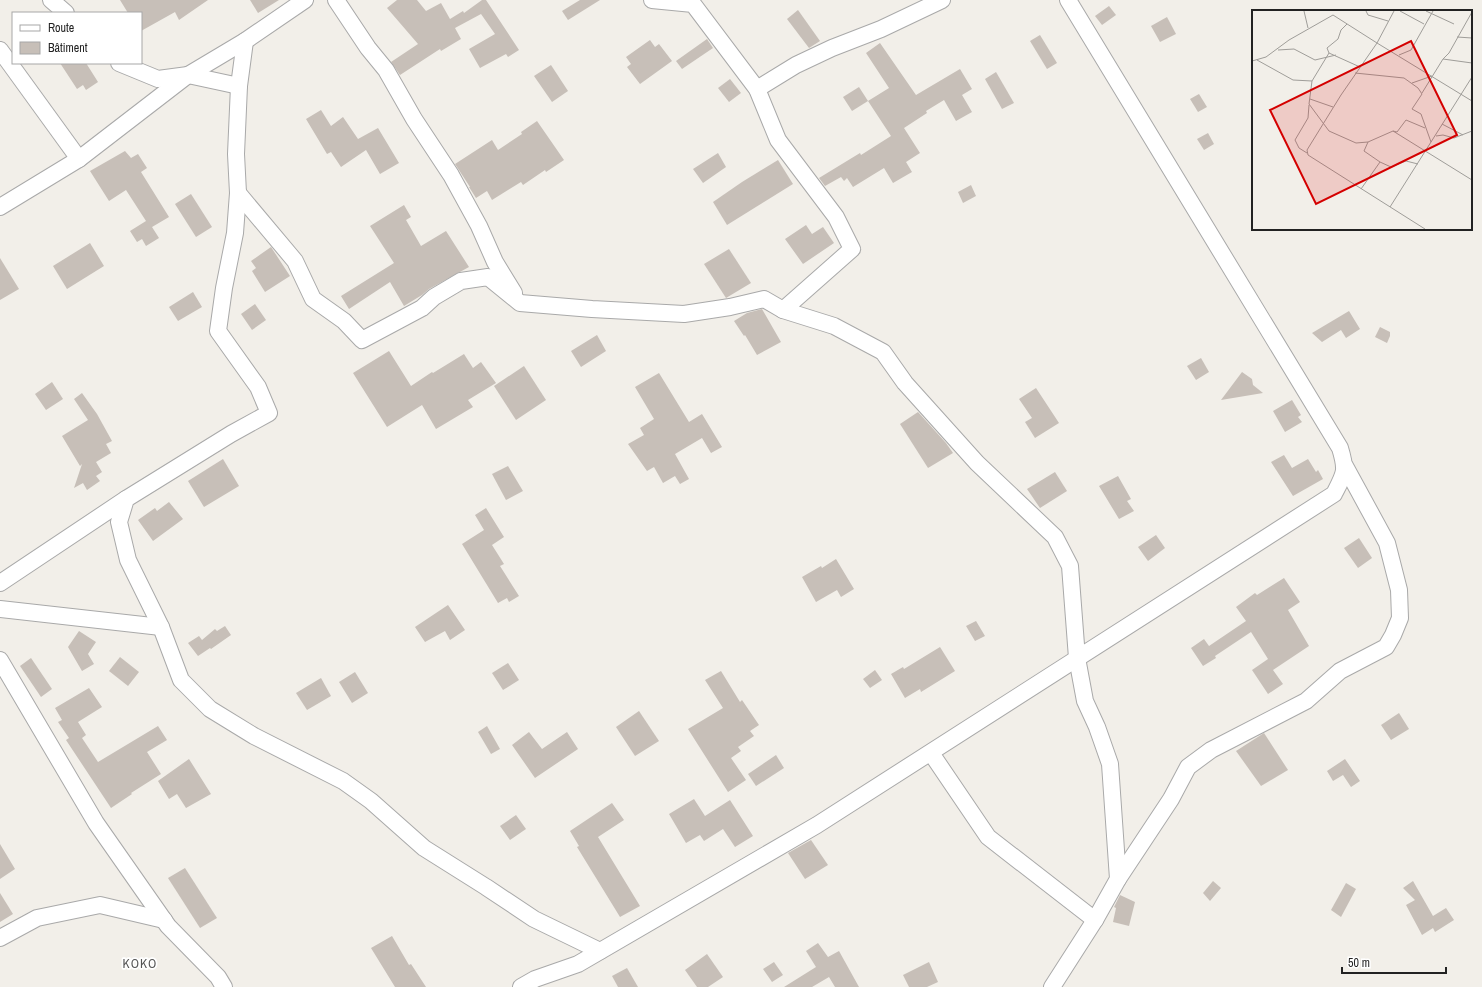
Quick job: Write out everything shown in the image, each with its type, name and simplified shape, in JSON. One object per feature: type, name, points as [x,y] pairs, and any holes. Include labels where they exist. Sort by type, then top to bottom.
[{"type":"street","points":[[51,0],[65,12]]},
{"type":"street","points":[[0,207],[80,159],[188,75],[245,41],[305,0]]},
{"type":"street","points":[[336,0],[368,48],[386,70],[414,119],[451,175],[479,226],[495,262],[520,303]]},
{"type":"street","points":[[652,0],[693,4],[758,89],[778,140],[836,217],[852,249],[783,310]]},
{"type":"street","points":[[758,89],[796,65],[832,48],[881,30],[942,0]]},
{"type":"street","points":[[1052,987],[1095,920],[1118,879],[1171,799],[1188,767],[1211,750],[1306,701],[1340,671],[1386,647],[1400,618],[1399,590],[1387,544],[1345,466],[1340,448],[1068,0]]},
{"type":"street","points":[[0,583],[126,499],[231,434],[269,413],[258,388],[218,331],[224,288],[235,233],[238,193],[236,154],[240,86],[245,41]]},
{"type":"street","points":[[0,50],[80,159]]},
{"type":"street","points":[[121,64],[158,80],[188,75],[240,86]]},
{"type":"street","points":[[238,193],[295,261],[313,299],[344,321],[362,340],[422,308],[434,297],[461,280],[488,277],[520,303],[592,309],[684,314],[730,307],[764,299],[783,310],[834,326],[883,352],[905,383],[977,463],[1055,537],[1070,566],[1076,658],[1085,701],[1097,727],[1110,764],[1118,879]]},
{"type":"street","points":[[521,987],[539,983],[578,964],[817,825],[931,753],[1076,658],[1334,494],[1341,480],[1345,466]]},
{"type":"street","points":[[126,499],[119,522],[128,560],[161,627],[181,680],[210,709],[254,736],[343,781],[371,801],[424,848],[534,919],[600,951]]},
{"type":"street","points":[[0,609],[161,627]]},
{"type":"street","points":[[0,660],[96,823],[164,920],[218,977],[224,987]]},
{"type":"street","points":[[931,753],[988,837],[1095,920]]},
{"type":"street","points":[[0,938],[37,918],[100,905],[164,920]]},
{"type":"building","points":[[120,0],[208,0],[179,20],[175,12],[142,30],[142,12],[127,12]]},
{"type":"building","points":[[250,0],[279,0],[258,13]]},
{"type":"building","points":[[397,0],[417,0],[426,11],[441,3],[450,19],[463,11],[464,13],[482,0],[486,0],[519,50],[508,57],[506,54],[480,68],[469,49],[495,34],[481,14],[455,28],[461,39],[441,51],[440,49],[400,75],[391,62],[418,44],[387,8]]},
{"type":"building","points":[[580,0],[600,0],[568,20],[562,11]]},
{"type":"building","points":[[1109,6],[1116,15],[1102,25],[1095,16]]},
{"type":"building","points":[[798,10],[820,41],[809,48],[787,19]]},
{"type":"building","points":[[1167,17],[1176,34],[1160,42],[1151,26]]},
{"type":"building","points":[[1040,35],[1057,63],[1047,69],[1030,41]]},
{"type":"building","points":[[707,39],[713,48],[682,69],[676,61]]},
{"type":"building","points":[[650,40],[655,47],[659,44],[672,61],[640,84],[627,67],[631,64],[626,57]]},
{"type":"building","points":[[880,43],[916,95],[960,69],[972,89],[962,95],[972,112],[956,121],[944,100],[926,111],[927,113],[904,128],[920,153],[906,162],[912,172],[893,183],[884,168],[853,187],[847,178],[844,181],[841,177],[825,186],[819,178],[860,153],[861,155],[891,136],[868,101],[889,88],[866,53]]},
{"type":"building","points":[[61,64],[87,64],[98,82],[86,90],[83,85],[77,89]]},
{"type":"building","points":[[551,65],[568,91],[552,102],[534,76]]},
{"type":"building","points":[[996,72],[1014,103],[1002,109],[985,79]]},
{"type":"building","points":[[730,79],[741,93],[729,102],[718,88]]},
{"type":"building","points":[[859,87],[868,101],[852,111],[843,97]]},
{"type":"building","points":[[1199,94],[1207,107],[1198,112],[1190,99]]},
{"type":"building","points":[[321,110],[331,126],[343,117],[358,139],[378,128],[399,163],[380,174],[366,150],[341,167],[331,152],[327,154],[306,119]]},
{"type":"building","points":[[537,121],[564,160],[546,172],[545,170],[523,185],[521,182],[492,200],[487,191],[476,198],[455,164],[492,140],[498,150],[522,134],[521,132]]},
{"type":"building","points":[[1208,133],[1214,144],[1204,150],[1197,139]]},
{"type":"building","points":[[125,151],[131,158],[138,154],[147,168],[141,172],[169,217],[152,227],[159,238],[146,246],[142,239],[137,242],[130,231],[146,221],[126,190],[109,201],[90,171]]},
{"type":"building","points":[[718,153],[726,167],[703,183],[693,169]]},
{"type":"building","points":[[778,160],[793,184],[727,225],[713,202]]},
{"type":"building","points":[[971,185],[976,196],[963,203],[958,192]]},
{"type":"building","points":[[191,194],[212,227],[196,237],[175,204]]},
{"type":"building","points":[[404,205],[411,217],[406,220],[421,246],[446,231],[469,267],[429,289],[404,306],[390,282],[349,309],[341,296],[394,263],[370,226]]},
{"type":"building","points":[[806,225],[812,234],[823,227],[834,243],[803,264],[785,239]]},
{"type":"building","points":[[90,243],[104,266],[67,289],[53,266]]},
{"type":"building","points":[[271,247],[290,276],[265,292],[252,271],[256,268],[251,261]]},
{"type":"building","points":[[729,249],[751,283],[726,298],[704,264]]},
{"type":"building","points":[[0,258],[19,289],[0,300]]},
{"type":"building","points":[[193,292],[202,307],[178,321],[169,307]]},
{"type":"building","points":[[255,304],[266,320],[252,330],[241,314]]},
{"type":"building","points":[[762,309],[781,342],[757,355],[745,335],[744,336],[734,321],[747,313]]},
{"type":"building","points":[[1349,311],[1360,329],[1346,338],[1341,330],[1322,342],[1312,333]]},
{"type":"building","points":[[1380,327],[1390,332],[1387,343],[1375,337]]},
{"type":"building","points":[[597,335],[606,351],[581,367],[571,351]]},
{"type":"building","points":[[389,351],[411,386],[464,354],[473,368],[481,362],[496,383],[468,400],[473,407],[436,429],[422,405],[387,427],[353,373]]},
{"type":"building","points":[[1201,358],[1209,372],[1196,380],[1187,366]]},
{"type":"building","points":[[524,366],[546,400],[516,420],[494,386]]},
{"type":"building","points":[[1242,372],[1252,379],[1253,385],[1263,393],[1221,400]]},
{"type":"building","points":[[659,373],[689,422],[702,414],[722,447],[711,453],[702,438],[675,454],[689,479],[680,484],[675,476],[663,483],[654,467],[647,471],[628,444],[644,435],[640,428],[654,419],[635,387]]},
{"type":"building","points":[[52,382],[63,399],[46,410],[35,394]]},
{"type":"building","points":[[1036,388],[1059,423],[1035,438],[1025,422],[1032,418],[1019,399]]},
{"type":"building","points":[[82,393],[97,414],[112,441],[106,444],[111,453],[96,462],[102,472],[96,476],[100,481],[87,490],[83,483],[74,488],[82,464],[80,466],[62,436],[88,420],[74,399]]},
{"type":"building","points":[[1292,400],[1301,415],[1298,417],[1302,422],[1285,432],[1273,411]]},
{"type":"building","points":[[918,412],[953,453],[928,468],[900,424]]},
{"type":"building","points":[[1284,455],[1292,468],[1308,459],[1316,472],[1318,470],[1323,479],[1293,496],[1271,462]]},
{"type":"building","points":[[223,459],[239,486],[204,507],[188,481]]},
{"type":"building","points":[[508,466],[523,491],[506,500],[492,474]]},
{"type":"building","points":[[1055,472],[1067,491],[1040,508],[1027,489]]},
{"type":"building","points":[[1118,476],[1131,499],[1127,501],[1134,511],[1119,519],[1099,486]]},
{"type":"building","points":[[169,502],[183,519],[153,541],[138,520],[155,508],[157,511]]},
{"type":"building","points":[[486,508],[504,537],[492,545],[504,564],[500,566],[519,596],[509,602],[507,598],[498,603],[462,544],[484,530],[475,515]]},
{"type":"building","points":[[1156,535],[1165,548],[1148,561],[1138,547]]},
{"type":"building","points":[[1359,538],[1372,558],[1358,568],[1344,548]]},
{"type":"building","points":[[836,559],[854,589],[841,597],[837,590],[816,602],[802,577],[821,566],[822,568]]},
{"type":"building","points":[[1284,578],[1300,602],[1288,610],[1309,646],[1273,670],[1283,684],[1268,694],[1252,670],[1268,659],[1251,632],[1215,656],[1216,658],[1203,666],[1191,648],[1204,639],[1209,646],[1246,621],[1236,607],[1255,593],[1257,595]]},
{"type":"building","points":[[448,605],[465,630],[450,640],[445,631],[425,642],[415,627]]},
{"type":"building","points":[[976,621],[985,636],[975,641],[966,626]]},
{"type":"building","points":[[225,626],[231,635],[198,656],[188,643],[199,636],[202,640],[215,629],[217,631]]},
{"type":"building","points":[[79,631],[96,642],[88,654],[94,664],[82,671],[68,647]]},
{"type":"building","points":[[940,647],[955,671],[921,692],[920,689],[905,698],[891,674],[903,667],[904,669]]},
{"type":"building","points":[[120,657],[139,672],[128,686],[109,671]]},
{"type":"building","points":[[31,658],[52,689],[41,697],[20,666]]},
{"type":"building","points":[[508,663],[519,680],[503,690],[492,673]]},
{"type":"building","points":[[875,670],[882,680],[870,688],[863,679]]},
{"type":"building","points":[[721,671],[740,702],[742,700],[759,725],[750,731],[754,736],[738,747],[741,751],[731,758],[746,780],[728,792],[688,729],[723,708],[705,680]]},
{"type":"building","points":[[355,672],[368,693],[352,703],[339,682]]},
{"type":"building","points":[[321,678],[331,696],[307,710],[296,693]]},
{"type":"building","points":[[89,688],[102,707],[78,722],[86,735],[82,738],[98,762],[158,726],[167,740],[147,752],[161,774],[111,808],[66,740],[69,738],[58,722],[62,720],[55,708]]},
{"type":"building","points":[[639,711],[659,741],[635,756],[616,727]]},
{"type":"building","points":[[1399,713],[1409,729],[1391,740],[1381,725]]},
{"type":"building","points":[[487,726],[500,749],[491,754],[478,732]]},
{"type":"building","points":[[529,732],[542,749],[567,732],[578,749],[535,778],[512,745]]},
{"type":"building","points":[[1264,733],[1288,770],[1261,786],[1236,751]]},
{"type":"building","points":[[776,755],[784,768],[756,786],[748,774]]},
{"type":"building","points":[[189,759],[211,794],[186,808],[177,794],[169,799],[158,781]]},
{"type":"building","points":[[1345,759],[1360,781],[1351,787],[1343,775],[1333,781],[1327,771]]},
{"type":"building","points":[[694,799],[705,816],[730,800],[753,836],[735,847],[723,829],[704,841],[700,835],[686,843],[669,814]]},
{"type":"building","points":[[612,803],[624,820],[598,837],[640,906],[620,917],[577,847],[579,846],[570,831]]},
{"type":"building","points":[[516,815],[526,829],[510,840],[500,826]]},
{"type":"building","points":[[811,840],[828,865],[805,879],[788,853]]},
{"type":"building","points":[[0,844],[15,869],[0,879]]},
{"type":"building","points":[[185,868],[217,918],[200,928],[168,878]]},
{"type":"building","points":[[1213,881],[1221,888],[1210,901],[1203,893]]},
{"type":"building","points":[[1413,881],[1433,916],[1446,908],[1454,920],[1435,932],[1433,928],[1422,935],[1406,905],[1415,900],[1403,888]]},
{"type":"building","points":[[1346,883],[1356,889],[1341,917],[1331,910]]},
{"type":"building","points":[[0,893],[13,914],[0,922]]},
{"type":"building","points":[[1120,895],[1135,902],[1129,926],[1113,922],[1116,908],[1114,907]]},
{"type":"building","points":[[392,936],[409,965],[411,964],[426,987],[395,987],[371,948]]},
{"type":"building","points":[[818,943],[828,957],[839,951],[859,987],[835,987],[829,977],[812,987],[784,987],[816,967],[806,951]]},
{"type":"building","points":[[707,954],[723,977],[708,987],[697,987],[685,970]]},
{"type":"building","points":[[774,962],[783,975],[772,982],[763,969]]},
{"type":"building","points":[[929,962],[938,982],[927,987],[909,987],[903,975]]},
{"type":"building","points":[[627,968],[638,987],[618,987],[612,976]]},
{"type":"district","name":"KOKO","points":[[140,963]]}]
